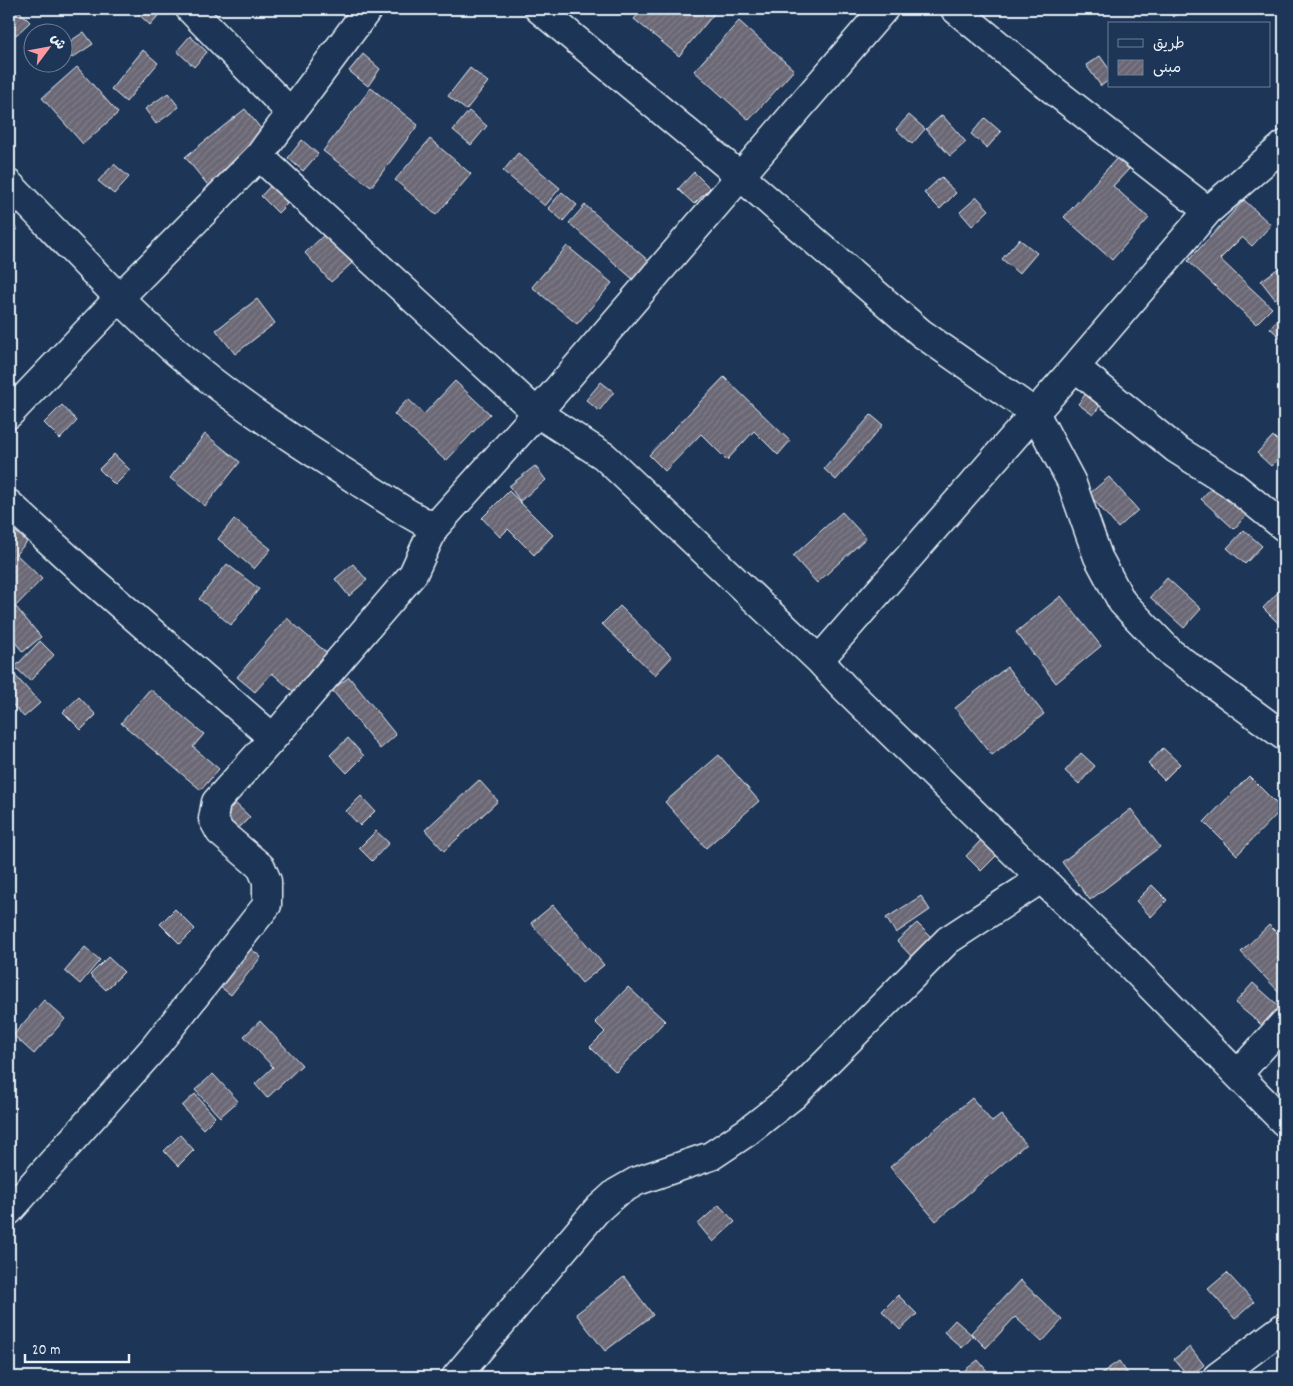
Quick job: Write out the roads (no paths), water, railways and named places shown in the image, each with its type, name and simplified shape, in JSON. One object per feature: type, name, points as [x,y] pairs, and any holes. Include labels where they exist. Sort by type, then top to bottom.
[{"type":"street","points":[[190,9],[290,112]]},
{"type":"street","points":[[9,414],[120,297],[259,156],[368,9]]},
{"type":"street","points":[[539,9],[740,176],[921,333],[1035,413],[1071,481],[1098,557],[1122,602],[1171,653],[1284,736]]},
{"type":"street","points":[[9,1211],[154,1048],[267,904],[268,881],[261,867],[220,832],[213,819],[216,802],[413,574],[434,528],[537,413],[884,9]]},
{"type":"street","points":[[956,9],[1048,86],[1208,211]]},
{"type":"street","points":[[819,660],[1075,367],[1208,211],[1284,145]]},
{"type":"street","points":[[259,156],[537,413],[604,456],[819,660],[844,687],[1238,1074],[1284,1122]]},
{"type":"street","points":[[9,184],[174,350],[242,404],[406,512],[434,528]]},
{"type":"street","points":[[1075,367],[1176,449],[1230,483],[1284,527]]},
{"type":"street","points":[[9,504],[92,580],[273,738]]},
{"type":"street","points":[[456,1377],[596,1211],[616,1193],[637,1181],[711,1156],[747,1132],[794,1095],[948,940],[1041,879]]},
{"type":"street","points":[[1238,1074],[1284,1023]]},
{"type":"street","points":[[1217,1377],[1284,1327]]}]
